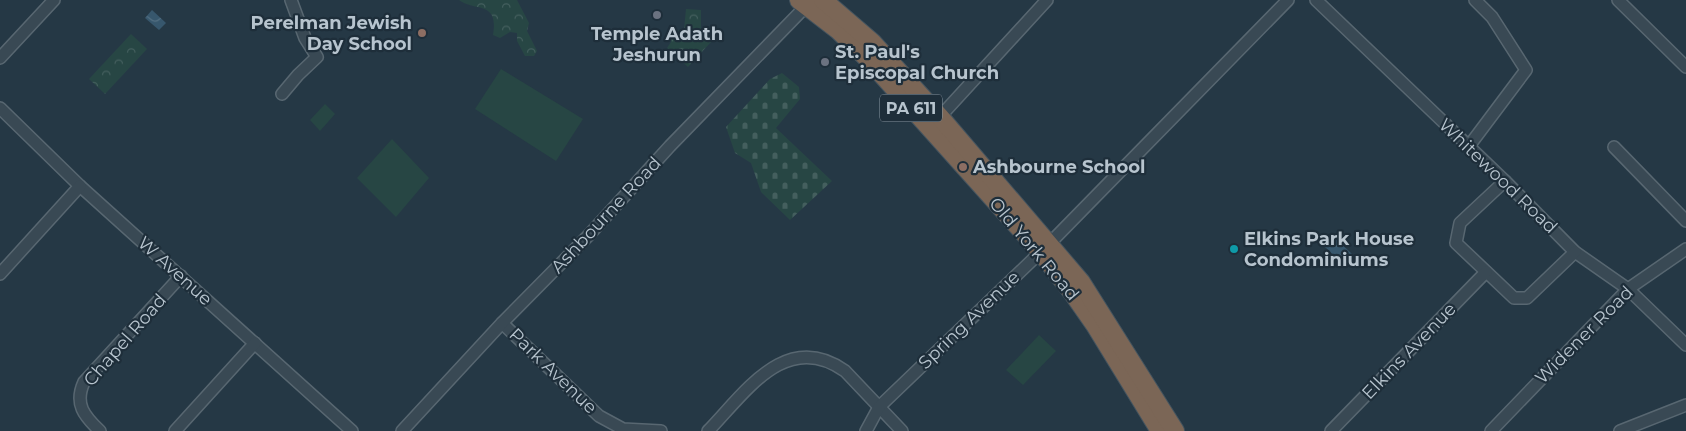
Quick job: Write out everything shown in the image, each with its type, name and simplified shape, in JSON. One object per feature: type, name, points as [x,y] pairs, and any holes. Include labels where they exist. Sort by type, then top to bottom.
[{"type":"highway","name":"Old York Road","points":[[810,2],[872,42],[934,122],[1044,248],[1081,282],[1175,431]]},
{"type":"highway","name":"Old York Road","points":[[1044,248],[1095,325],[1160,431]]},
{"type":"street","points":[[0,58],[54,0]]},
{"type":"street","points":[[282,94],[317,57],[305,38],[291,0]]},
{"type":"street","points":[[934,122],[1047,0]]},
{"type":"street","name":"Spring Avenue","points":[[866,431],[879,407],[1044,248],[1288,0]]},
{"type":"street","name":"Whitewood Road","points":[[1316,0],[1505,181],[1575,252],[1628,289],[1686,345]]},
{"type":"street","points":[[1469,146],[1526,70],[1492,17],[1475,0]]},
{"type":"street","points":[[1618,0],[1686,67]]},
{"type":"street","name":"Ashbourne Road","points":[[402,431],[502,323],[588,236],[670,146],[810,2]]},
{"type":"street","name":"W Avenue","points":[[0,108],[80,186],[352,431]]},
{"type":"street","points":[[1614,147],[1686,221]]},
{"type":"street","points":[[1505,181],[1460,223],[1456,243],[1514,298],[1527,298],[1575,252]]},
{"type":"street","points":[[0,274],[80,186]]},
{"type":"street","name":"Widener Road","points":[[1491,431],[1628,289],[1686,249]]},
{"type":"street","name":"Elkins Avenue","points":[[1331,431],[1486,272]]},
{"type":"street","name":"Chapel Road","points":[[100,431],[87,419],[81,407],[79,399],[84,382],[182,276]]},
{"type":"street","name":"Park Avenue","points":[[502,323],[599,416],[624,429],[661,431]]},
{"type":"street","points":[[175,431],[255,343]]},
{"type":"street","points":[[708,431],[765,372],[788,359],[812,358],[835,364],[845,371],[902,431]]},
{"type":"street","points":[[1620,431],[1686,405]]},
{"type":"green space","points":[[459,0],[517,0],[529,23],[527,31],[537,51],[534,56],[525,56],[517,41],[517,33],[510,32],[500,38],[493,35],[494,24],[489,12]]},
{"type":"green space","points":[[686,9],[701,10],[701,30],[712,29],[711,42],[688,67],[667,48],[671,42],[672,31],[684,30]]},
{"type":"green space","points":[[131,34],[147,49],[105,94],[89,79]]},
{"type":"green space","points":[[501,69],[583,119],[556,161],[475,109]]},
{"type":"green space","points":[[782,73],[799,87],[800,99],[776,128],[832,181],[790,220],[761,192],[751,163],[735,153],[726,127],[770,79]]},
{"type":"green space","points":[[325,104],[335,114],[320,131],[310,120]]},
{"type":"green space","points":[[392,139],[429,178],[396,217],[357,178]]},
{"type":"green space","points":[[1039,335],[1056,351],[1023,385],[1006,370]]},
{"type":"water","points":[[152,10],[166,23],[159,30],[145,18]]},
{"type":"water","points":[[1334,237],[1352,254],[1343,264],[1325,247]]},
{"type":"place","name":"Temple Adath Jeshurun","points":[[657,15]]},
{"type":"place","name":"Perelman Jewish Day School","points":[[422,33]]},
{"type":"place","name":"St. Paul's Episcopal Church","points":[[825,62]]},
{"type":"place","name":"Ashbourne School","points":[[963,167]]},
{"type":"place","name":"Elkins Park House Condominiums","points":[[1234,249]]}]
